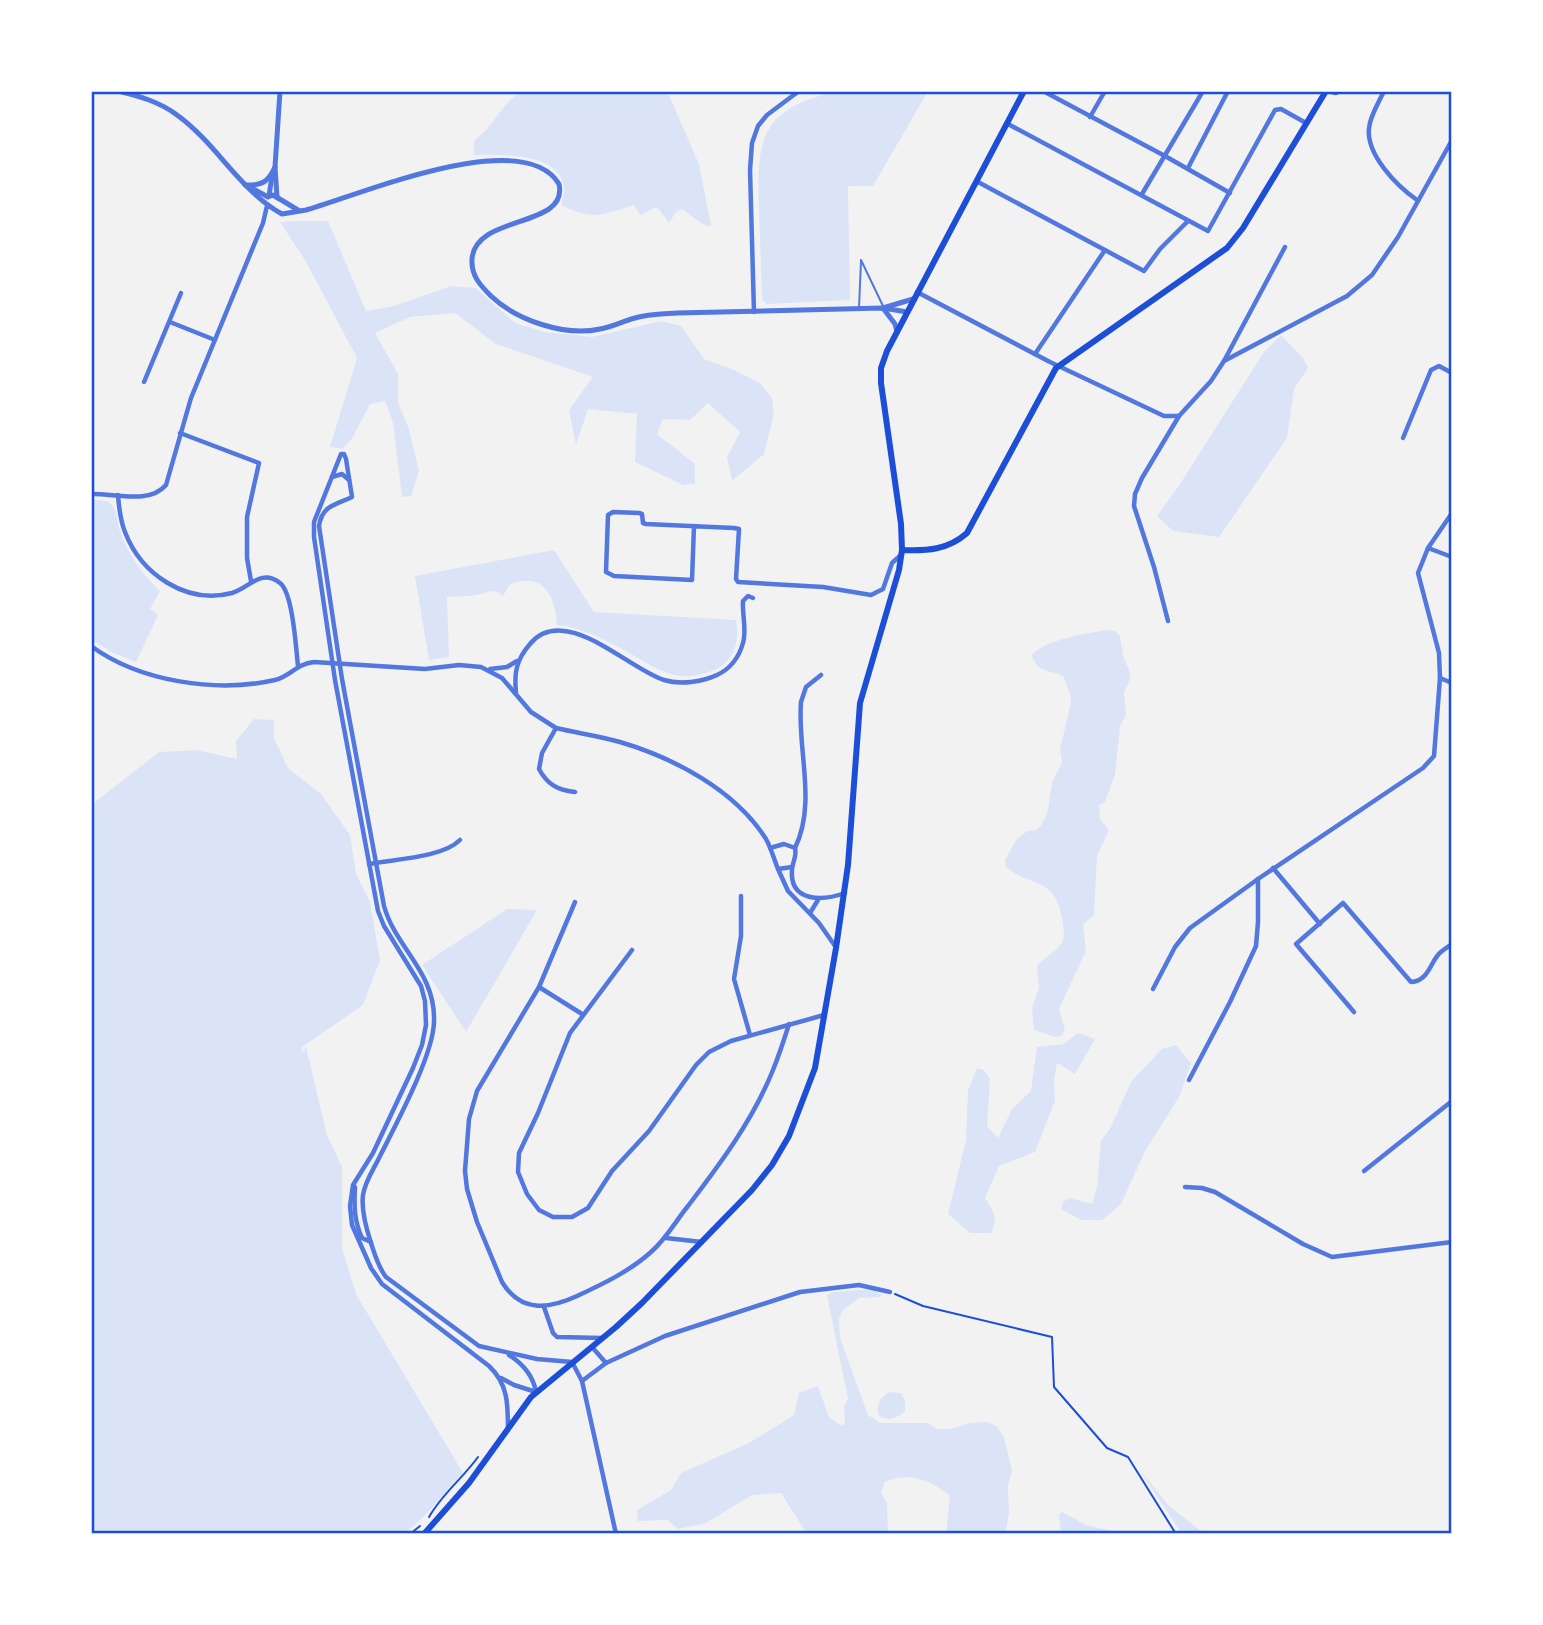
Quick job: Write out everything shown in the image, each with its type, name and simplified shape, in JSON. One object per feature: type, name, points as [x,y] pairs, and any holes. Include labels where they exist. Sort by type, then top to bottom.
[{"type":"main road","points":[[424,1534],[454,1501],[536,1392],[630,1315],[752,1190],[779,1153],[800,1111],[814,1073],[845,893],[860,703],[902,552],[901,524],[880,379],[883,362],[1024,91]]},
{"type":"main road","points":[[902,552],[943,548],[967,533],[1050,375],[1059,365],[1227,248],[1243,228],[1326,91]]},
{"type":"street","points":[[117,91],[154,102],[178,115],[199,134],[254,196],[282,214],[301,211],[460,164],[492,160],[526,164],[545,170],[554,176],[560,188],[557,201],[544,212],[488,235],[475,248],[472,259],[480,284],[510,312],[545,325],[590,331],[655,314],[859,308],[907,312]]},
{"type":"street","points":[[91,494],[149,495],[163,489],[169,479],[191,398],[270,207],[280,91]]},
{"type":"street","points":[[754,312],[750,170],[752,143],[758,126],[770,111],[799,91]]},
{"type":"street","points":[[1043,91],[1230,193]]},
{"type":"street","points":[[1090,117],[1105,91]]},
{"type":"street","points":[[1142,194],[1203,91]]},
{"type":"street","points":[[1188,169],[1228,91]]},
{"type":"street","points":[[1326,91],[1341,91]]},
{"type":"street","points":[[1384,91],[1370,122],[1370,139],[1393,181],[1418,201]]},
{"type":"street","points":[[1008,124],[1208,231],[1275,110],[1280,109],[1306,123]]},
{"type":"street","points":[[1224,361],[1358,289],[1383,260],[1452,140]]},
{"type":"street","points":[[245,185],[266,182],[275,167]]},
{"type":"street","points":[[270,207],[279,204],[275,167]]},
{"type":"street","points":[[978,182],[1144,271],[1160,249],[1188,220]]},
{"type":"street","points":[[245,185],[269,196],[278,197],[290,207],[301,211]]},
{"type":"street","points":[[1168,621],[1134,506],[1135,494],[1179,416],[1211,381],[1224,361],[1285,247]]},
{"type":"street","points":[[1035,354],[1105,250]]},
{"type":"street","points":[[144,382],[181,293]]},
{"type":"street","points":[[884,308],[915,296],[1164,416],[1179,416]]},
{"type":"street","points":[[884,308],[893,320],[897,332]]},
{"type":"street","points":[[170,322],[215,340]]},
{"type":"street","points":[[1403,438],[1431,370],[1439,366],[1452,373]]},
{"type":"street","points":[[180,433],[259,463],[247,517],[247,558],[251,581]]},
{"type":"street","points":[[508,1430],[508,1401],[505,1387],[499,1377],[489,1366],[379,1280],[352,1225],[350,1200],[354,1182],[373,1153],[412,1068],[422,1045],[426,1022],[425,1001],[418,980],[380,917],[332,663],[314,522],[339,456],[343,454],[352,497],[324,511],[319,526],[340,664],[387,915],[425,977],[432,998],[434,1021],[428,1054],[364,1189],[363,1213],[370,1242],[380,1267],[389,1280],[472,1343],[546,1361],[572,1362],[582,1381],[615,1534]]},
{"type":"street","points":[[332,477],[342,474],[349,480]]},
{"type":"street","points":[[118,495],[127,536],[143,562],[166,583],[187,592],[214,595],[232,593],[251,581],[265,578],[276,580],[284,587],[298,666]]},
{"type":"street","points":[[325,496],[338,502]]},
{"type":"street","points":[[694,526],[692,580],[614,576],[606,572],[610,512],[642,514],[643,523],[646,524],[694,526],[739,529],[738,582],[823,587],[873,594],[883,589],[892,563],[902,552]]},
{"type":"street","points":[[1153,989],[1175,947],[1190,928],[1258,878],[1430,761],[1436,752],[1440,678],[1438,648],[1418,573],[1428,548],[1452,513]]},
{"type":"street","points":[[1428,548],[1452,557]]},
{"type":"street","points":[[91,646],[111,659],[141,671],[198,683],[238,684],[272,681],[286,676],[298,666],[314,663],[425,669],[466,665],[486,669],[507,667],[517,661],[535,638],[560,631],[592,640],[664,680],[691,682],[726,670],[737,656],[744,637],[744,599],[748,596],[753,598]]},
{"type":"street","points":[[516,694],[517,661]]},
{"type":"street","points":[[486,669],[505,680],[538,718],[556,727],[630,746],[692,774],[720,791],[742,809],[757,827],[771,848],[788,891],[810,913],[836,948]]},
{"type":"street","points":[[821,675],[806,687],[801,702],[805,816],[792,867],[799,890],[808,897],[818,900],[845,893]]},
{"type":"street","points":[[1440,678],[1452,683]]},
{"type":"street","points":[[556,727],[542,753],[540,769],[546,781],[553,786],[575,792]]},
{"type":"street","points":[[369,864],[441,851],[460,840]]},
{"type":"street","points":[[771,848],[784,844],[795,848]]},
{"type":"street","points":[[778,869],[792,867]]},
{"type":"street","points":[[1273,868],[1320,923]]},
{"type":"street","points":[[1189,1080],[1256,946],[1258,878]]},
{"type":"street","points":[[741,897],[741,936],[734,979],[750,1035]]},
{"type":"street","points":[[810,913],[818,900]]},
{"type":"street","points":[[575,902],[539,987],[475,1095],[468,1125],[465,1177],[474,1214],[504,1285],[521,1301],[544,1307],[569,1300],[629,1269],[666,1238],[729,1150],[753,1110],[774,1069],[789,1024]]},
{"type":"street","points":[[1354,1012],[1296,944],[1343,903],[1411,982],[1419,980],[1430,970],[1438,955],[1452,944]]},
{"type":"street","points":[[632,950],[582,1014],[564,1044],[517,1161],[520,1178],[532,1203],[544,1213],[558,1219],[572,1217],[588,1208],[612,1171],[654,1124],[699,1061],[715,1048],[750,1035],[825,1015]]},
{"type":"street","points":[[539,987],[582,1014]]},
{"type":"street","points":[[1364,1171],[1452,1101]]},
{"type":"street","points":[[354,1182],[357,1226],[362,1238],[370,1242]]},
{"type":"street","points":[[1185,1187],[1215,1192],[1303,1244],[1332,1257],[1452,1242]]},
{"type":"street","points":[[666,1238],[702,1242]]},
{"type":"street","points":[[582,1381],[606,1363],[665,1336],[800,1292],[859,1285],[890,1292]]},
{"type":"street","points":[[544,1307],[557,1337],[603,1338]]},
{"type":"street","points":[[592,1347],[606,1363]]},
{"type":"street","points":[[505,1353],[525,1368],[533,1379],[536,1392]]},
{"type":"street","points":[[499,1377],[536,1392]]},
{"type":"lane","points":[[859,308],[861,260],[884,308]]},
{"type":"path","points":[[890,1292],[923,1306],[1052,1337],[1054,1387],[1107,1448],[1128,1457],[1177,1534]]},
{"type":"path","points":[[427,1521],[437,1503],[463,1478],[477,1458]]},
{"type":"path","points":[[410,1534],[424,1524]]},
{"type":"shaded area","points":[[524,91],[668,93],[699,164],[711,226],[704,225],[682,209],[676,212],[669,223],[657,207],[640,215],[634,205],[605,214],[581,213],[561,205],[564,188],[560,176],[541,162],[513,156],[474,155],[474,141],[508,103]]},
{"type":"shaded area","points":[[836,91],[873,91],[875,94],[928,91],[873,186],[848,186],[850,300],[767,304],[762,300],[758,184],[762,145],[768,130],[792,107]]},
{"type":"shaded area","points":[[328,221],[366,311],[394,306],[451,286],[476,288],[515,323],[545,332],[592,337],[661,321],[681,326],[704,359],[760,383],[772,398],[774,414],[764,454],[732,481],[727,457],[740,432],[708,403],[690,420],[663,419],[657,434],[695,464],[695,484],[683,485],[635,462],[637,414],[588,409],[576,445],[569,410],[593,377],[496,344],[455,313],[410,317],[375,333],[398,374],[398,403],[409,429],[419,471],[411,496],[402,497],[393,423],[385,401],[370,404],[353,437],[343,449],[330,447],[357,358],[305,260],[280,222]]},
{"type":"shaded area","points":[[1281,335],[1303,358],[1308,368],[1294,389],[1287,438],[1219,537],[1173,531],[1157,516],[1264,352]]},
{"type":"shaded area","points":[[91,500],[105,501],[114,508],[123,540],[131,556],[160,591],[150,609],[158,615],[136,662],[111,652],[91,639]]},
{"type":"shaded area","points":[[554,550],[594,612],[736,620],[737,638],[732,654],[715,670],[693,676],[662,671],[598,637],[557,625],[554,604],[546,589],[531,581],[522,581],[510,584],[503,596],[493,591],[473,596],[447,597],[449,657],[429,660],[415,576]]},
{"type":"shaded area","points":[[1109,630],[1120,636],[1123,656],[1130,672],[1130,680],[1124,692],[1126,714],[1120,727],[1115,775],[1105,802],[1099,805],[1100,819],[1109,830],[1097,856],[1094,915],[1083,925],[1086,951],[1059,1009],[1065,1030],[1061,1036],[1055,1037],[1034,1030],[1032,1008],[1039,988],[1037,966],[1061,944],[1064,931],[1062,918],[1053,895],[1040,884],[1006,867],[1005,860],[1016,840],[1027,831],[1041,826],[1048,811],[1052,782],[1062,763],[1060,749],[1070,707],[1071,696],[1063,676],[1040,668],[1032,655],[1057,641]]},
{"type":"shaded area","points":[[254,719],[274,720],[274,738],[288,768],[321,794],[350,835],[356,874],[370,902],[380,960],[363,1005],[302,1047],[302,1053],[306,1047],[327,1135],[342,1167],[342,1248],[356,1294],[463,1473],[427,1513],[403,1534],[91,1534],[91,805],[159,752],[197,750],[237,759],[236,741]]},
{"type":"shaded area","points":[[507,909],[537,910],[466,1032],[422,965]]},
{"type":"shaded area","points":[[1078,1033],[1095,1039],[1075,1074],[1057,1063],[1055,1101],[1035,1152],[999,1166],[985,1198],[994,1214],[995,1223],[991,1233],[970,1233],[948,1214],[966,1140],[968,1090],[977,1068],[984,1070],[990,1079],[987,1126],[998,1138],[1012,1109],[1031,1091],[1037,1047],[1064,1044]]},
{"type":"shaded area","points":[[1176,1045],[1191,1063],[1179,1097],[1145,1151],[1121,1204],[1102,1220],[1081,1220],[1061,1209],[1063,1202],[1070,1198],[1092,1204],[1097,1187],[1101,1141],[1111,1127],[1131,1082],[1162,1049]]},
{"type":"shaded area","points":[[873,1290],[883,1295],[859,1298],[843,1310],[839,1319],[840,1338],[868,1415],[880,1423],[927,1423],[938,1429],[987,1422],[996,1426],[1004,1437],[1012,1471],[1008,1486],[1009,1514],[1005,1534],[946,1534],[950,1496],[927,1482],[910,1477],[885,1482],[881,1493],[887,1503],[888,1534],[807,1534],[781,1493],[752,1495],[706,1523],[678,1529],[668,1520],[638,1521],[637,1510],[671,1490],[681,1473],[749,1443],[794,1415],[799,1393],[818,1386],[829,1417],[840,1425],[845,1424],[844,1406],[848,1399],[827,1295]]},
{"type":"shaded area","points":[[889,1392],[901,1393],[905,1400],[905,1411],[889,1419],[878,1415],[878,1408],[879,1402]]},
{"type":"shaded area","points":[[1139,1469],[1169,1506],[1205,1534],[1182,1534]]},
{"type":"shaded area","points":[[1062,1512],[1086,1525],[1127,1534],[1061,1534],[1059,1515]]}]
